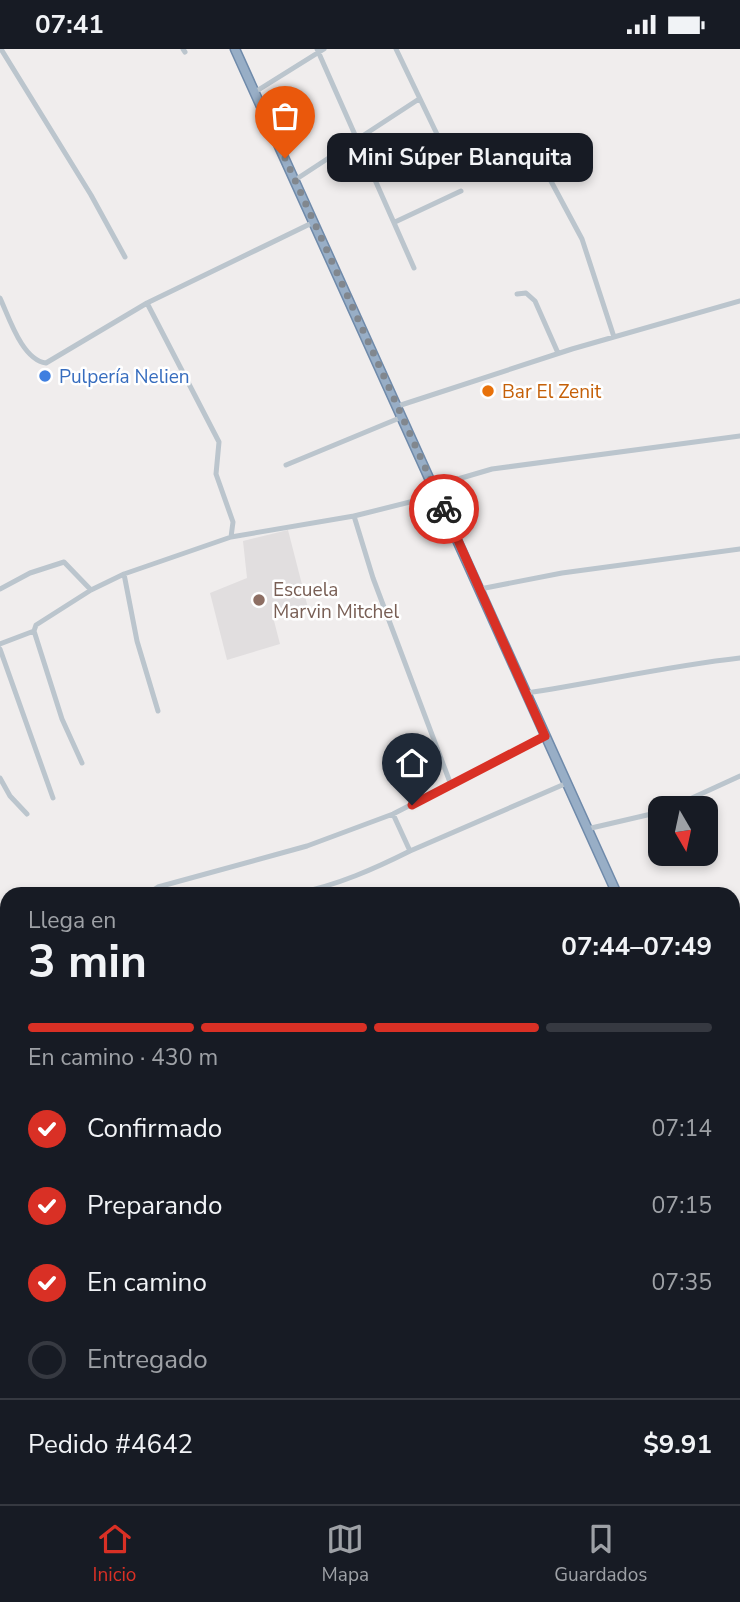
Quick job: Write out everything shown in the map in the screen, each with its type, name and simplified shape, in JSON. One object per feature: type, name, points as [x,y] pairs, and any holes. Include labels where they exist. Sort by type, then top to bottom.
[{"type":"highway","points":[[235,49],[614,887]]},
{"type":"street","points":[[1,49],[91,195],[125,257]]},
{"type":"street","points":[[396,49],[448,157]]},
{"type":"street","points":[[255,92],[320,50],[414,268]]},
{"type":"street","points":[[295,180],[419,99]]},
{"type":"street","points":[[545,170],[582,239],[614,337]]},
{"type":"street","points":[[395,222],[461,191]]},
{"type":"street","points":[[0,298],[32,356],[46,363],[147,303],[314,222]]},
{"type":"street","points":[[517,294],[526,293],[535,301],[558,353]]},
{"type":"street","points":[[398,406],[558,353],[740,301]]},
{"type":"street","points":[[147,303],[219,442],[216,474],[233,522],[231,537]]},
{"type":"street","points":[[286,465],[402,417]]},
{"type":"street","points":[[434,486],[492,469],[740,436]]},
{"type":"street","points":[[82,763],[62,719],[34,631],[36,625],[91,590],[124,574],[231,537],[354,516],[438,495]]},
{"type":"street","points":[[354,516],[373,578],[451,785]]},
{"type":"street","points":[[480,589],[562,573],[740,549]]},
{"type":"street","points":[[0,589],[30,573],[64,562],[91,590]]},
{"type":"street","points":[[124,574],[136,641],[158,711]]},
{"type":"street","points":[[34,631],[0,646],[53,798]]},
{"type":"street","points":[[527,693],[625,678],[669,666],[740,658]]},
{"type":"street","points":[[158,887],[307,846],[393,814],[545,736]]},
{"type":"street","points":[[696,796],[740,776]]},
{"type":"street","points":[[0,778],[9,796],[27,814]]},
{"type":"street","points":[[326,887],[375,869],[410,851],[567,783]]},
{"type":"street","points":[[393,814],[410,851]]},
{"type":"street","points":[[587,829],[648,815]]},
{"type":"shaded area","name":"Escuela Marvin Mitchel","points":[[288,530],[308,608],[273,617],[280,644],[227,660],[210,593],[247,578],[243,541]]},
{"type":"way so far","points":[[285,158],[444,509]]},
{"type":"place","name":"Mini Súper Blanquita","points":[[285,158]]},
{"type":"place","name":"Pulpería Nelien","points":[[45,376]]},
{"type":"place","name":"Bar El Zenit","points":[[488,391]]},
{"type":"place","name":"Escuela Marvin Mitchel","points":[[259,600]]},
{"type":"route","points":[[412,805],[545,736],[444,509]]}]
